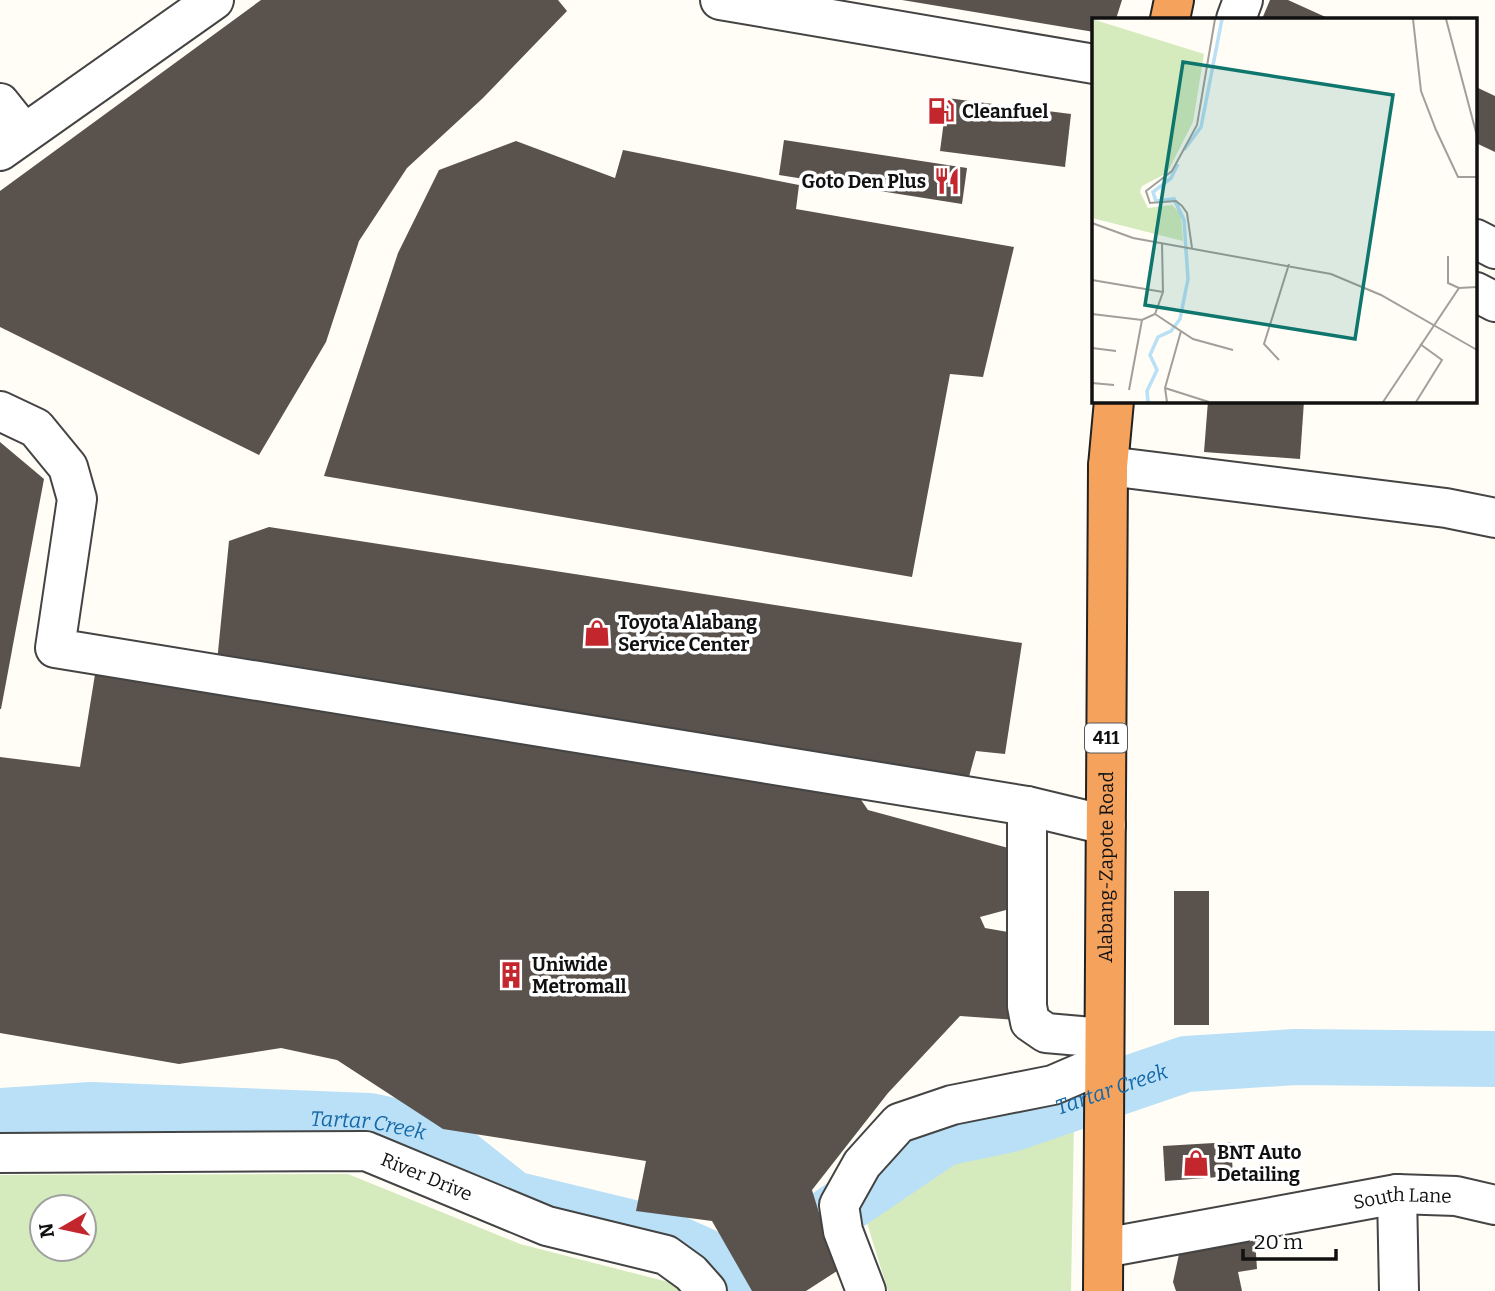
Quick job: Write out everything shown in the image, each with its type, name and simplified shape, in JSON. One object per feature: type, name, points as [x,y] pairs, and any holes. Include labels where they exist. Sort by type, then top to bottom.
[{"type":"highway","points":[[1170,18],[1174,0]]},
{"type":"highway","name":"Alabang-Zapote Road","points":[[1103,1291],[1108,466],[1114,402]]},
{"type":"street","points":[[0,103],[12,142],[214,0]]},
{"type":"street","points":[[720,0],[1092,64]]},
{"type":"street","points":[[1236,18],[1243,0]]},
{"type":"street","points":[[1478,240],[1495,249]]},
{"type":"street","points":[[1478,293],[1495,302]]},
{"type":"street","points":[[0,411],[36,428],[68,467],[77,499],[55,648],[1027,806],[1107,825]]},
{"type":"street","points":[[1108,466],[1446,508],[1495,518]]},
{"type":"street","points":[[1027,806],[1027,1006],[1030,1022],[1104,1059]]},
{"type":"street","points":[[866,1291],[843,1231],[839,1205],[862,1164],[900,1123],[952,1105],[1053,1085],[1104,1059]]},
{"type":"street","name":"River Drive","points":[[0,1153],[366,1151],[547,1226],[666,1255],[691,1273],[707,1291]]},
{"type":"street","points":[[1397,1194],[1399,1291]]},
{"type":"street","name":"South Lane","points":[[1104,1248],[1397,1194],[1456,1196],[1495,1205]]},
{"type":"green space","points":[[1074,1123],[1071,1291],[888,1291],[867,1223],[911,1160],[937,1150]]},
{"type":"green space","points":[[348,1174],[520,1244],[680,1285],[685,1291],[0,1291],[0,1175]]},
{"type":"building","points":[[261,0],[558,0],[567,11],[483,98],[407,168],[359,241],[326,342],[259,455],[0,327],[0,191]]},
{"type":"building","points":[[902,0],[1122,0],[1116,18],[1092,18],[1092,32]]},
{"type":"building","points":[[1270,0],[1288,0],[1328,18],[1262,18]]},
{"type":"building","points":[[1478,88],[1495,96],[1495,152],[1478,144]]},
{"type":"building","points":[[947,98],[1071,114],[1065,167],[940,151]]},
{"type":"building","points":[[784,140],[967,168],[962,204],[779,175]]},
{"type":"building","points":[[516,141],[615,178],[623,150],[799,185],[796,209],[1014,247],[983,377],[950,374],[912,577],[324,476],[398,253],[439,170]]},
{"type":"building","points":[[1208,402],[1304,402],[1300,459],[1204,452]]},
{"type":"building","points":[[0,442],[44,479],[1,709],[0,709]]},
{"type":"building","name":"Toyota Alabang Service Center","points":[[269,527],[1022,643],[1005,754],[976,751],[967,784],[217,662],[229,541]]},
{"type":"building","name":"Uniwide Metromall","points":[[97,662],[851,785],[868,810],[1012,849],[1018,888],[1006,910],[980,917],[985,928],[1026,935],[1017,1020],[960,1016],[888,1093],[812,1190],[837,1271],[806,1291],[752,1291],[712,1221],[636,1211],[646,1161],[443,1129],[337,1060],[281,1048],[179,1064],[0,1033],[0,757],[80,767]]},
{"type":"building","points":[[1174,891],[1209,891],[1209,1025],[1174,1025]]},
{"type":"building","points":[[1231,1142],[1233,1176],[1165,1181],[1163,1146]]},
{"type":"building","points":[[1254,1224],[1257,1269],[1238,1272],[1242,1291],[1176,1291],[1173,1282],[1182,1240]]},
{"type":"waterway","name":"Tartar Creek","points":[[839,1241],[832,1214],[944,1138],[1011,1124],[1186,1064],[1296,1057],[1495,1059]]},
{"type":"waterway","name":"Tartar Creek","points":[[0,1116],[91,1110],[369,1121],[431,1134],[513,1199],[653,1233],[704,1256],[729,1291]]},
{"type":"place","name":"Cleanfuel","points":[[941,111]]},
{"type":"place","name":"Goto Den Plus","points":[[947,181]]},
{"type":"place","name":"Toyota Alabang Service Center","points":[[597,633]]},
{"type":"place","name":"Uniwide Metromall","points":[[511,975]]},
{"type":"place","name":"BNT Auto Detailing","points":[[1196,1163]]}]
